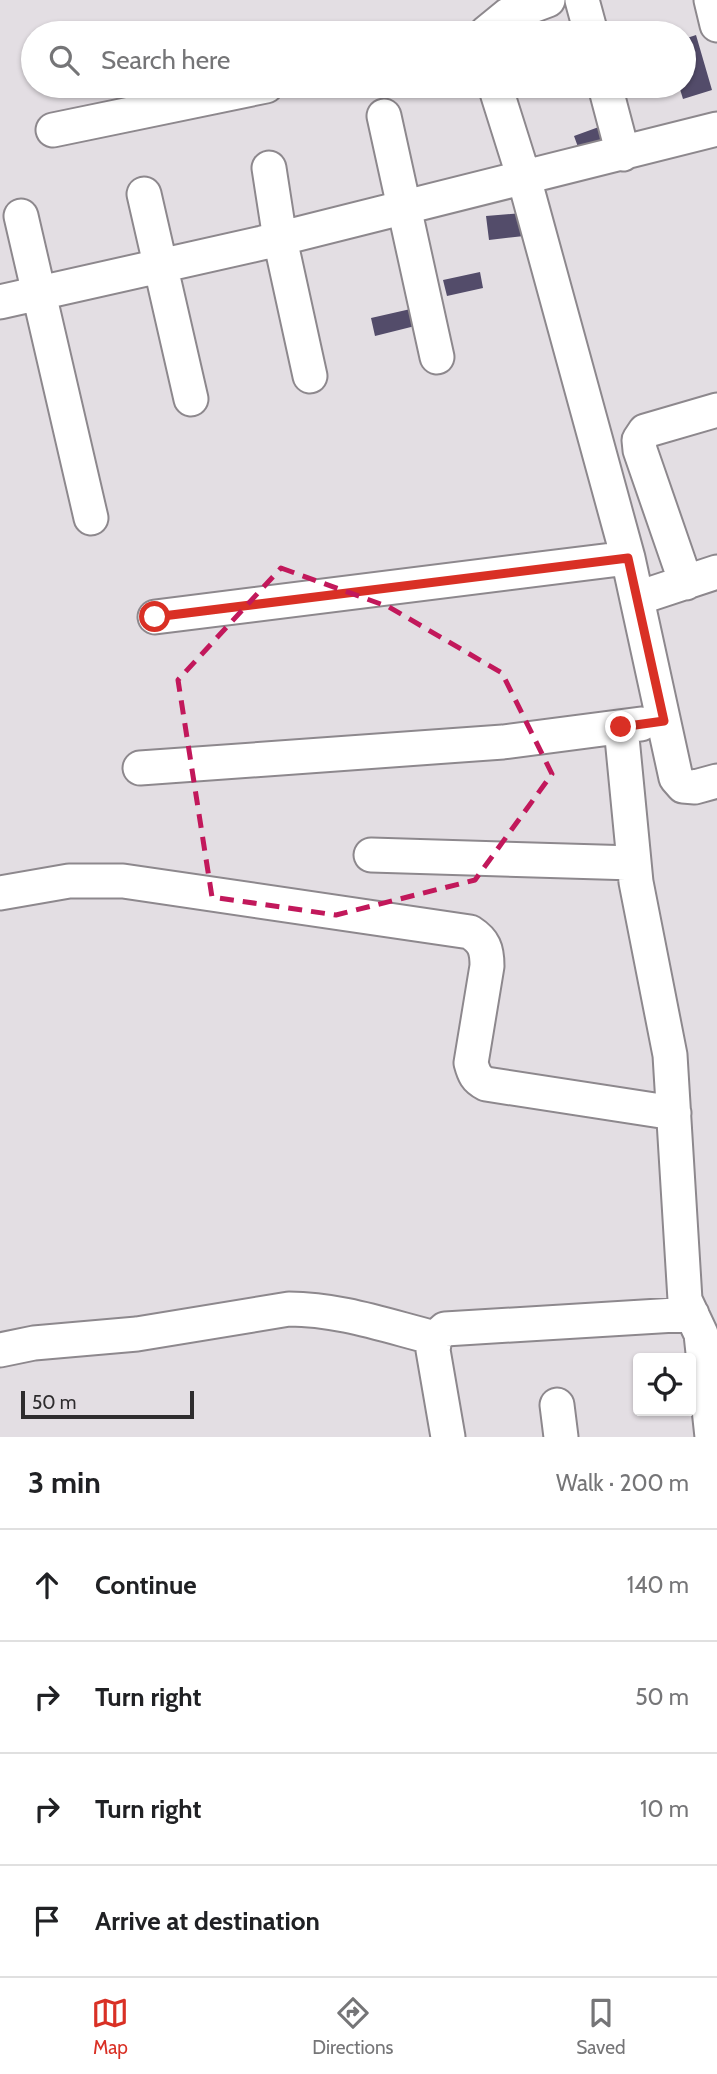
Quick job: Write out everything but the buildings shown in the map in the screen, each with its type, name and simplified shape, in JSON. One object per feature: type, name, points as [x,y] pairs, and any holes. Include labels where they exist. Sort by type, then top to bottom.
[{"type":"street","points":[[489,20],[548,0]]},
{"type":"street","points":[[582,0],[588,21]]},
{"type":"street","points":[[711,0],[717,24]]},
{"type":"street","points":[[53,130],[208,98]]},
{"type":"street","points":[[499,98],[628,558],[676,778],[683,786],[695,787],[717,781]]},
{"type":"street","points":[[608,98],[623,153]]},
{"type":"street","points":[[384,117],[437,357]]},
{"type":"street","points":[[0,302],[280,239],[717,129]]},
{"type":"street","points":[[269,168],[280,239],[310,376]]},
{"type":"street","points":[[144,194],[191,399]]},
{"type":"street","points":[[22,216],[91,518]]},
{"type":"street","points":[[638,598],[708,579],[640,450],[639,440],[645,431],[717,410]]},
{"type":"street","points":[[155,617],[628,558]]},
{"type":"street","points":[[140,768],[503,742],[664,721]]},
{"type":"street","points":[[621,727],[636,882],[670,1055],[685,1300],[701,1334],[712,1437]]},
{"type":"street","points":[[371,855],[634,863]]},
{"type":"street","points":[[0,893],[69,881],[124,881],[470,932],[482,939],[487,952],[471,1063],[474,1075],[479,1081],[674,1113]]},
{"type":"street","points":[[0,1350],[34,1343],[137,1334],[289,1309],[328,1311],[435,1338]]},
{"type":"street","points":[[448,1437],[433,1350],[435,1338],[445,1329],[692,1314]]},
{"type":"highlighted area","points":[[281,568],[389,607],[502,673],[552,774],[475,880],[336,915],[212,897],[178,680]]},
{"type":"route","points":[[155,617],[628,558],[664,721],[621,727]]}]
